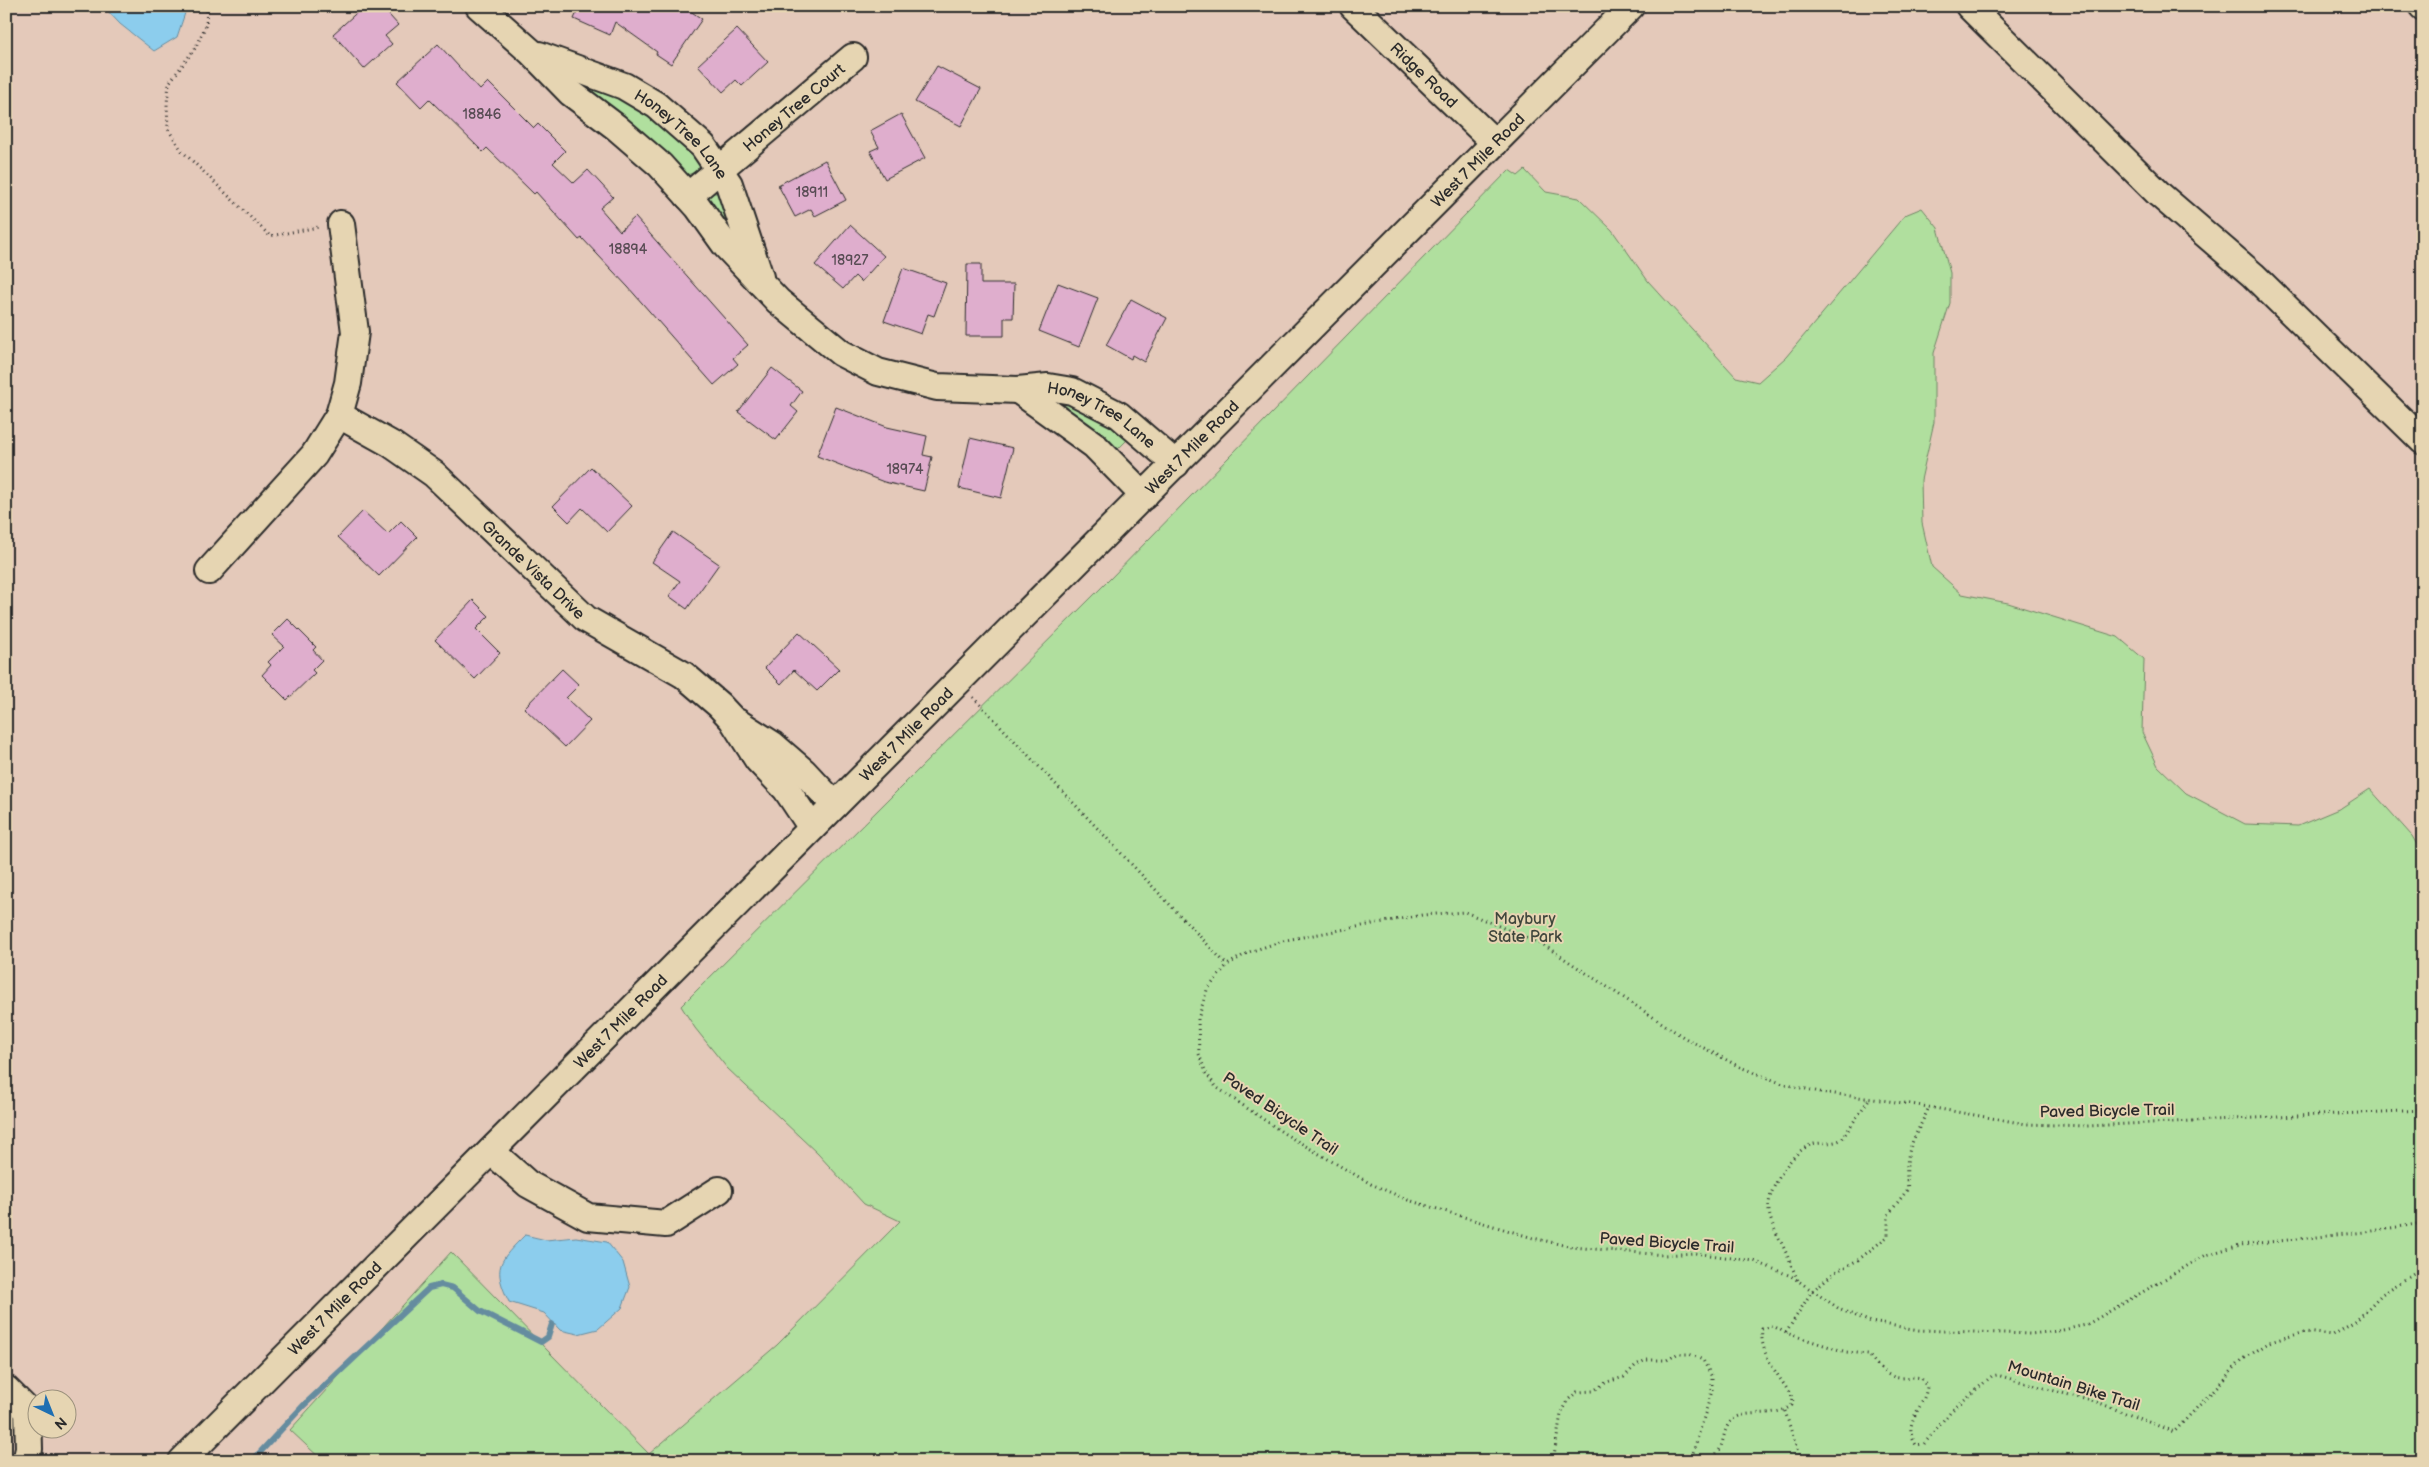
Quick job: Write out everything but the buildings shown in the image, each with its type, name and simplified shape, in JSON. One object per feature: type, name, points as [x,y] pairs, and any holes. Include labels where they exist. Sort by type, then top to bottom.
[{"type":"street","name":"Honey Tree Lane","points":[[479,6],[532,52],[571,93],[616,127],[660,165],[688,196],[726,246],[778,301],[841,353],[878,372],[937,386],[1018,390],[1048,387],[1072,391],[1119,415],[1176,464]]},
{"type":"street","name":"Ridge Road","points":[[1353,6],[1495,142]]},
{"type":"street","name":"West 7 Mile Road","points":[[182,1461],[812,828],[959,683],[1631,6]]},
{"type":"street","points":[[1969,6],[2160,195],[2253,275],[2423,441]]},
{"type":"street","name":"Honey Tree Lane","points":[[532,52],[624,86],[656,105],[702,146],[729,184],[762,283]]},
{"type":"street","name":"Honey Tree Court","points":[[688,196],[853,57]]},
{"type":"street","points":[[209,571],[314,455],[339,416],[348,383],[355,332],[341,224]]},
{"type":"street","name":"Honey Tree Lane","points":[[1018,390],[1094,445],[1144,496]]},
{"type":"street","name":"Grande Vista Drive","points":[[339,416],[391,444],[434,474],[573,608],[611,635],[684,675],[719,705],[732,719],[758,760],[786,789],[812,828]]},
{"type":"street","name":"Grande Vista Drive","points":[[732,719],[773,745],[803,771],[835,805]]},
{"type":"street","points":[[490,1151],[528,1184],[588,1217],[666,1224],[719,1190]]},
{"type":"street","points":[[6,1389],[28,1411],[29,1449],[26,1461]]},
{"type":"path","points":[[207,6],[206,25],[196,46],[168,82],[168,129],[182,151],[270,236],[341,224]]},
{"type":"path","points":[[959,683],[1227,965]]},
{"type":"path","name":"Paved Bicycle Trail","points":[[2423,1110],[2087,1126],[2026,1124],[1784,1084],[1747,1070],[1684,1038],[1542,944],[1465,912],[1422,915],[1286,940],[1249,952],[1227,965],[1207,990],[1198,1019],[1199,1054],[1208,1078],[1221,1092],[1371,1184],[1408,1200],[1533,1238],[1572,1247],[1664,1254],[1695,1253],[1754,1261],[1798,1281],[1854,1317],[1880,1324],[1919,1330],[2030,1334],[2058,1332],[2086,1325],[2172,1273],[2215,1252],[2240,1245],[2365,1232],[2423,1223]]},
{"type":"path","points":[[1798,1281],[1771,1226],[1770,1196],[1782,1172],[1795,1156],[1811,1145],[1820,1142],[1836,1143],[1842,1138],[1869,1098]]},
{"type":"path","points":[[1786,1333],[1812,1291],[1835,1272],[1858,1260],[1888,1236],[1888,1215],[1908,1189],[1907,1154],[1929,1107]]},
{"type":"path","name":"Mountain Bike Trail","points":[[1785,1411],[1792,1405],[1793,1399],[1771,1366],[1762,1337],[1762,1329],[1773,1326],[1786,1333],[1846,1352],[1868,1354],[1883,1372],[1899,1378],[1914,1376],[1921,1378],[1927,1387],[1910,1425],[1910,1435],[1916,1445],[1924,1444],[1950,1412],[1992,1376],[1997,1375],[2102,1404],[2174,1432],[2242,1360],[2270,1342],[2287,1337],[2306,1332],[2333,1335],[2355,1322],[2382,1294],[2423,1268]]},
{"type":"path","points":[[1553,1461],[1561,1414],[1569,1399],[1577,1392],[1593,1391],[1607,1382],[1624,1376],[1636,1365],[1646,1360],[1667,1360],[1677,1354],[1689,1354],[1703,1360],[1708,1367],[1712,1384],[1712,1392],[1693,1453],[1696,1461]]},
{"type":"path","points":[[1709,1461],[1720,1450],[1727,1426],[1732,1420],[1740,1416],[1785,1411],[1800,1459]]},
{"type":"green space","points":[[580,82],[627,97],[701,159],[700,165],[695,172],[686,175],[589,96]]},
{"type":"green space","name":"Maybury State Park","points":[[1509,170],[1518,176],[1525,170],[1546,192],[1579,198],[1612,230],[1648,281],[1736,377],[1758,382],[1786,357],[1905,215],[1922,208],[1938,228],[1950,273],[1950,303],[1934,353],[1934,422],[1921,480],[1922,523],[1932,567],[1962,594],[2008,603],[2118,637],[2144,659],[2142,732],[2158,766],[2186,793],[2245,824],[2298,826],[2341,808],[2370,789],[2412,836],[2423,855],[2423,1461],[323,1461],[290,1430],[451,1252],[649,1454],[777,1345],[900,1221],[864,1204],[818,1154],[727,1068],[695,1028],[681,1006],[1109,580]]},
{"type":"green space","points":[[709,193],[719,193],[738,238],[705,204]]},
{"type":"green space","points":[[1056,396],[1128,434],[1127,440],[1117,450],[1108,446],[1053,405]]},
{"type":"water","points":[[103,6],[182,6],[185,13],[177,37],[154,51],[120,24]]},
{"type":"water","points":[[525,1235],[546,1240],[576,1237],[607,1242],[623,1262],[630,1287],[622,1308],[598,1329],[578,1334],[560,1330],[544,1313],[509,1302],[501,1280],[501,1265],[504,1258]]},
{"type":"waterway","points":[[252,1461],[303,1406],[429,1288],[441,1285],[453,1288],[480,1311],[541,1342],[548,1337],[552,1324]]}]
